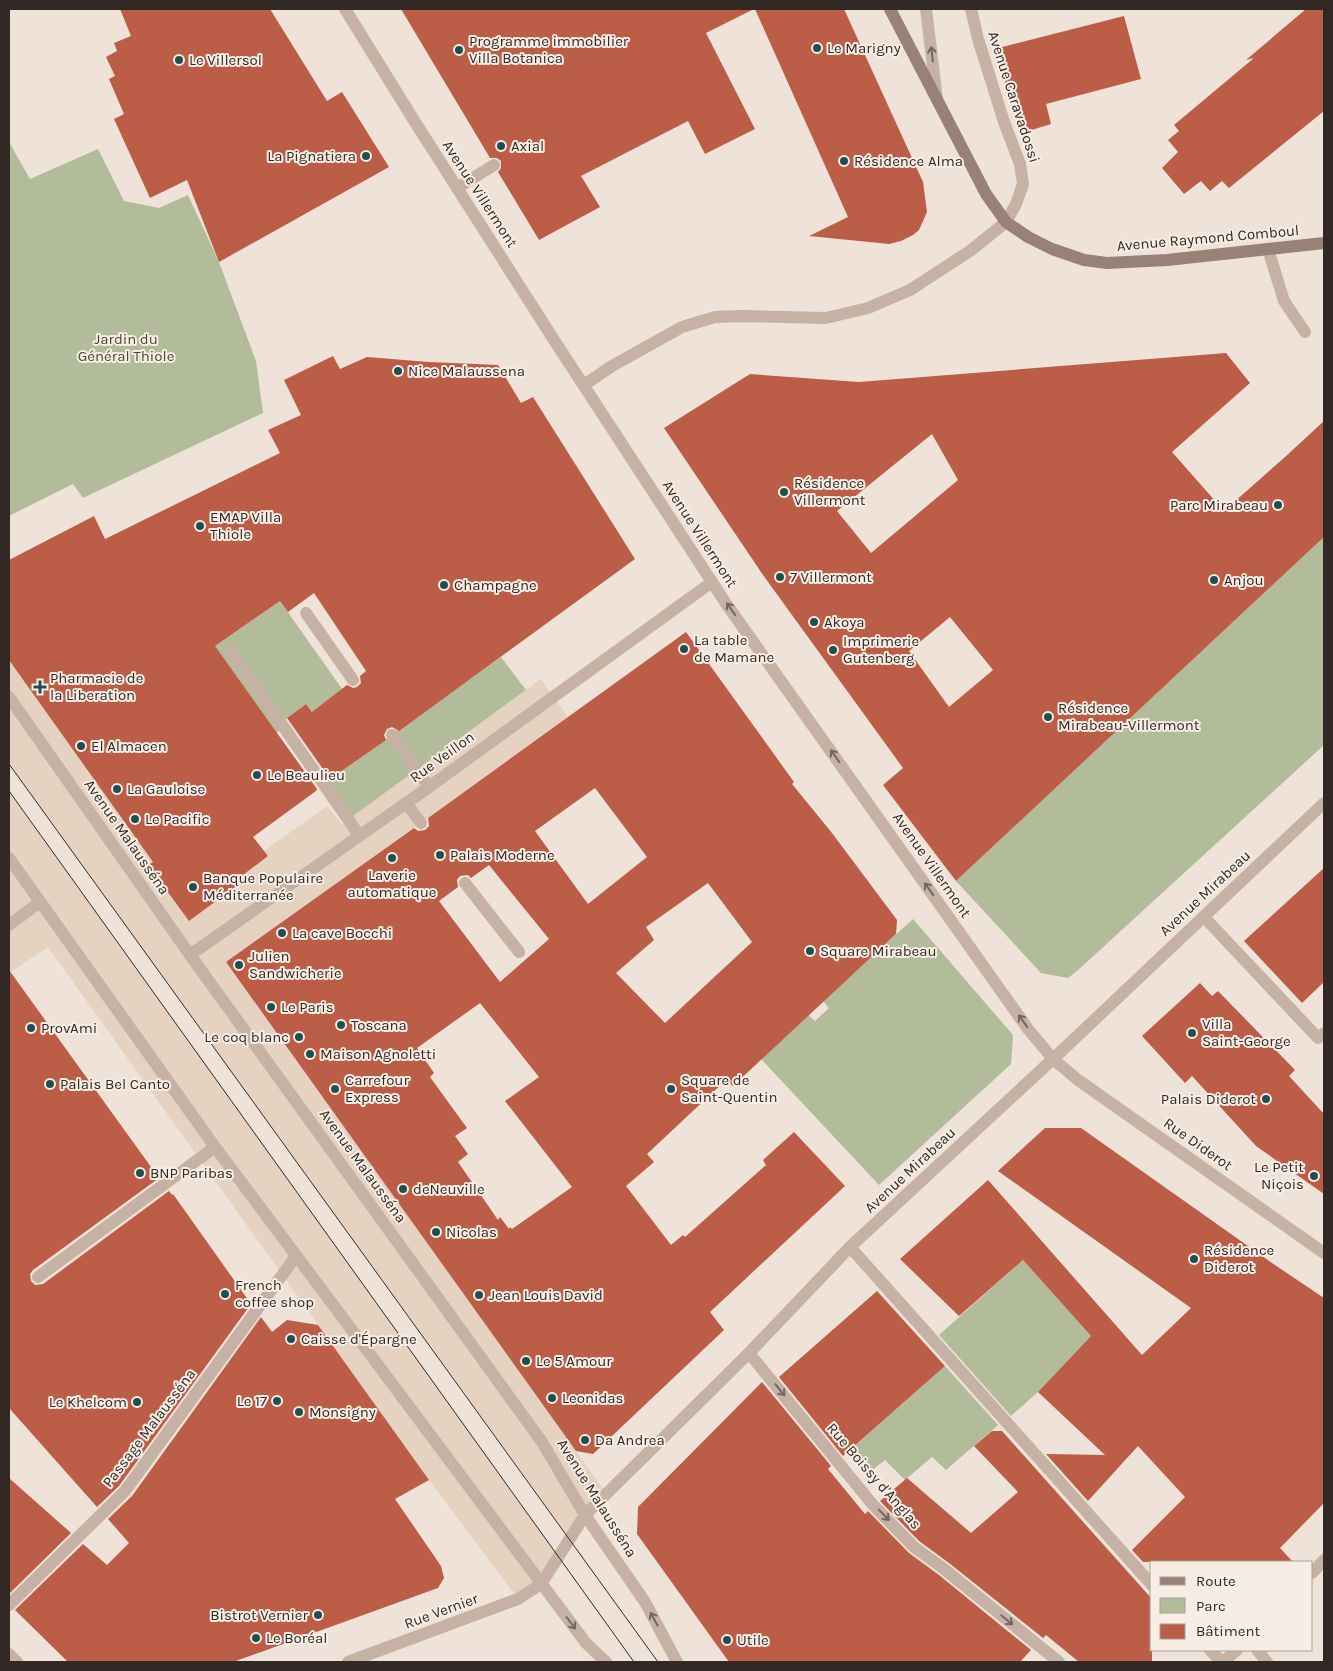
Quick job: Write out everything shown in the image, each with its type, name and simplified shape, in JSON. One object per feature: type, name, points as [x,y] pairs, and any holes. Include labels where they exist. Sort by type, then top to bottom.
[{"type":"main road","points":[[890,9],[937,100]]},
{"type":"main road","name":"Avenue Raymond Comboul","points":[[937,100],[986,194],[1006,222],[1028,237],[1052,249],[1084,260],[1107,263],[1167,260],[1324,243]]},
{"type":"street","name":"Avenue Villermont","points":[[346,9],[457,188],[712,582],[1028,1029],[1053,1059]]},
{"type":"street","name":"Avenue Raymond Comboul","points":[[926,9],[937,100]]},
{"type":"street","name":"Avenue Caravadossi","points":[[971,9],[978,39],[1004,122],[1020,164],[1022,184],[1016,204],[1006,222]]},
{"type":"street","points":[[457,188],[494,165]]},
{"type":"street","points":[[584,385],[612,366],[682,327],[715,317],[826,318],[868,308],[910,290],[970,251],[1006,222]]},
{"type":"street","points":[[1268,249],[1284,301],[1305,332]]},
{"type":"street","name":"Rue Veillon","points":[[190,955],[429,787],[712,582]]},
{"type":"street","points":[[306,613],[353,680]]},
{"type":"street","points":[[230,650],[359,835]]},
{"type":"street","name":"Avenue Malausséna","points":[[9,697],[190,955],[542,1442],[585,1514],[645,1602],[677,1662]]},
{"type":"street","points":[[392,735],[429,787]]},
{"type":"street","points":[[406,803],[421,823]]},
{"type":"street","name":"Avenue Mirabeau","points":[[541,1584],[585,1514],[749,1353],[850,1247],[1053,1059],[1324,803]]},
{"type":"street","points":[[9,858],[215,1147],[541,1584],[586,1643],[606,1662]]},
{"type":"street","points":[[465,883],[519,952]]},
{"type":"street","points":[[9,925],[40,902]]},
{"type":"street","points":[[1204,917],[1318,1038],[1324,1033]]},
{"type":"street","name":"Rue Diderot","points":[[1053,1059],[1078,1080],[1324,1253]]},
{"type":"street","points":[[38,1277],[215,1147]]},
{"type":"street","points":[[850,1247],[1150,1583]]},
{"type":"street","name":"Passage Malausséna","points":[[9,1605],[125,1490],[296,1256]]},
{"type":"street","name":"Rue Boissy d'Anglas","points":[[749,1353],[873,1505],[914,1547],[1059,1662]]},
{"type":"street","points":[[1313,1572],[1324,1560]]},
{"type":"street","name":"Rue Vernier","points":[[348,1662],[518,1599],[541,1584]]},
{"type":"street","points":[[1211,1651],[1223,1662],[1236,1651]]},
{"type":"street","points":[[1258,1651],[1267,1662]]},
{"type":"street","points":[[9,1654],[17,1662]]},
{"type":"green space","name":"Jardin du Général Thiole","points":[[9,142],[30,179],[98,149],[124,201],[159,208],[188,195],[219,262],[256,361],[263,413],[83,498],[73,484],[9,516]]},
{"type":"green space","points":[[1324,537],[1324,745],[1077,971],[1068,978],[1041,973],[956,881]]},
{"type":"green space","points":[[280,601],[345,693],[314,714],[306,704],[287,718],[276,735],[209,650]]},
{"type":"green space","points":[[501,657],[526,690],[349,820],[323,784]]},
{"type":"green space","points":[[913,919],[1013,1035],[1011,1064],[879,1185],[761,1059],[808,1015],[815,1021],[829,1008],[823,1001]]},
{"type":"green space","points":[[1023,1260],[1091,1336],[1038,1392],[1011,1416],[939,1335]]},
{"type":"green space","points":[[945,1366],[998,1425],[946,1470],[932,1457],[905,1480],[885,1460],[866,1475],[848,1452]]},
{"type":"shaded area","points":[[9,660],[153,862],[149,865],[189,921],[246,879],[242,875],[264,851],[327,806],[342,824],[541,679],[568,717],[226,962],[606,1493],[570,1539],[9,764]]},
{"type":"shaded area","points":[[9,791],[559,1557],[518,1599],[429,1480],[48,947],[9,973]]},
{"type":"building","points":[[120,9],[270,9],[327,101],[342,92],[389,167],[219,262],[187,180],[150,198],[114,119],[124,114],[109,79],[115,76],[106,57],[117,51],[114,43],[131,36]]},
{"type":"building","points":[[401,9],[754,9],[706,33],[755,129],[705,154],[688,121],[581,176],[600,207],[539,240],[498,172],[501,168],[501,161],[497,158],[490,158]]},
{"type":"building","points":[[755,9],[844,9],[923,182],[927,212],[919,230],[913,235],[889,244],[809,236],[848,217]]},
{"type":"building","points":[[1306,9],[1324,9],[1324,111],[1229,188],[1222,181],[1210,191],[1201,181],[1184,194],[1162,168],[1178,152],[1168,140],[1179,131],[1174,125],[1254,58],[1246,60]]},
{"type":"building","points":[[1124,16],[1141,79],[1046,104],[1051,124],[1025,132],[994,49]]},
{"type":"building","points":[[1226,353],[1250,383],[1172,452],[1224,511],[1324,421],[1324,537],[956,881],[883,785],[903,768],[763,575],[664,428],[750,374],[859,382]],"holes":[[[932,434],[958,480],[871,553],[837,511]],[[950,617],[993,670],[949,707],[909,651]]]},
{"type":"building","points":[[333,356],[340,369],[367,357],[498,365],[521,403],[533,397],[635,559],[399,731],[392,727],[387,729],[384,735],[386,740],[330,779],[287,718],[306,704],[312,712],[347,685],[353,688],[357,687],[361,683],[360,676],[366,671],[314,593],[288,612],[280,601],[215,646],[317,789],[253,837],[268,856],[243,875],[246,879],[189,921],[148,865],[153,862],[9,660],[9,560],[94,516],[105,539],[280,453],[268,430],[301,415],[284,380]]},
{"type":"building","points":[[686,632],[794,782],[792,784],[832,833],[897,920],[896,934],[733,1086],[726,1080],[647,1154],[654,1162],[626,1186],[671,1245],[683,1235],[685,1237],[766,1165],[763,1160],[794,1132],[845,1186],[710,1312],[724,1330],[593,1454],[576,1451],[226,962],[414,828],[418,831],[425,830],[429,826],[428,818]],"holes":[[[595,788],[647,857],[588,904],[535,831]],[[489,865],[549,939],[500,982],[439,901],[458,887],[457,880],[460,876],[468,875],[471,878]],[[708,883],[752,942],[665,1023],[616,973],[654,940],[646,927]],[[480,1003],[539,1077],[505,1101],[572,1187],[512,1229],[510,1227],[509,1229],[500,1217],[498,1220],[458,1162],[468,1154],[455,1136],[467,1128],[430,1077],[434,1073],[417,1048]]]},
{"type":"building","points":[[1324,868],[1324,982],[1302,1003],[1244,941]]},
{"type":"building","points":[[9,970],[159,1178],[33,1270],[30,1274],[31,1281],[35,1285],[43,1284],[169,1191],[251,1304],[119,1486],[97,1507],[9,1408]]},
{"type":"building","points":[[1200,983],[1212,996],[1218,991],[1295,1070],[1289,1076],[1324,1114],[1324,1194],[1256,1146],[1192,1076],[1185,1083],[1142,1036]]},
{"type":"building","points":[[1045,1128],[1081,1128],[1324,1298],[1324,1503],[1280,1548],[1292,1561],[1143,1562],[1132,1550],[1185,1497],[1138,1446],[1088,1501],[1046,1454],[1105,1455],[1038,1392],[1091,1336],[1023,1260],[959,1316],[900,1259],[988,1180],[1142,1355],[1191,1308],[998,1171]]},
{"type":"building","points":[[877,1291],[945,1366],[843,1456],[779,1377]]},
{"type":"building","points":[[261,1317],[272,1332],[287,1320],[318,1325],[429,1480],[395,1499],[441,1566],[444,1578],[438,1588],[233,1662],[68,1662],[15,1610],[83,1544],[107,1565],[129,1543],[108,1519],[132,1496]]},
{"type":"building","points":[[762,1382],[831,1466],[828,1469],[865,1514],[868,1511],[909,1553],[1031,1650],[1020,1662],[729,1662],[637,1534],[638,1507]]},
{"type":"building","points":[[992,1431],[1002,1431],[1150,1597],[1150,1651],[1152,1651],[1152,1662],[1079,1662],[1046,1635],[1043,1638],[919,1541],[880,1501],[907,1478],[971,1533],[1018,1492],[974,1446]]},
{"type":"building","points":[[9,1478],[71,1533],[9,1594]]},
{"type":"tram line","points":[[9,764],[658,1662]]},
{"type":"tram line","points":[[9,791],[634,1662]]},
{"type":"place","name":"Le Marigny","points":[[817,48]]},
{"type":"place","name":"Programme immobilier Villa Botanica","points":[[459,50]]},
{"type":"place","name":"Le Villersol","points":[[179,60]]},
{"type":"place","name":"Axial","points":[[501,146]]},
{"type":"place","name":"La Pignatiera","points":[[366,156]]},
{"type":"place","name":"Résidence Alma","points":[[844,161]]},
{"type":"place","name":"Nice Malaussena","points":[[398,371]]},
{"type":"place","name":"Résidence Villermont","points":[[784,492]]},
{"type":"place","name":"Parc Mirabeau","points":[[1278,505]]},
{"type":"place","name":"EMAP Villa Thiole","points":[[200,526]]},
{"type":"place","name":"7 Villermont","points":[[780,577]]},
{"type":"place","name":"Anjou","points":[[1214,580]]},
{"type":"place","name":"Champagne","points":[[444,585]]},
{"type":"place","name":"Akoya","points":[[814,622]]},
{"type":"place","name":"La table de Mamane","points":[[684,649]]},
{"type":"place","name":"Imprimerie Gutenberg","points":[[833,650]]},
{"type":"place","name":"Pharmacie de la Liberation","points":[[40,687]]},
{"type":"place","name":"Résidence Mirabeau-Villermont","points":[[1048,717]]},
{"type":"place","name":"El Almacen","points":[[81,746]]},
{"type":"place","name":"Le Beaulieu","points":[[257,775]]},
{"type":"place","name":"La Gauloise","points":[[117,789]]},
{"type":"place","name":"Le Pacific","points":[[135,819]]},
{"type":"place","name":"Palais Moderne","points":[[440,855]]},
{"type":"place","name":"Laverie automatique","points":[[392,858]]},
{"type":"place","name":"Banque Populaire Méditerranée","points":[[193,887]]},
{"type":"place","name":"La cave Bocchi","points":[[282,933]]},
{"type":"place","name":"Square Mirabeau","points":[[810,951]]},
{"type":"place","name":"Julien Sandwicherie","points":[[239,965]]},
{"type":"place","name":"Le Paris","points":[[271,1007]]},
{"type":"place","name":"Toscana","points":[[341,1025]]},
{"type":"place","name":"ProvAmi","points":[[31,1028]]},
{"type":"place","name":"Villa Saint-George","points":[[1192,1033]]},
{"type":"place","name":"Le coq blanc","points":[[299,1037]]},
{"type":"place","name":"Maison Agnoletti","points":[[310,1054]]},
{"type":"place","name":"Palais Bel Canto","points":[[50,1084]]},
{"type":"place","name":"Carrefour Express","points":[[335,1089]]},
{"type":"place","name":"Square de Saint-Quentin","points":[[671,1089]]},
{"type":"place","name":"Palais Diderot","points":[[1266,1099]]},
{"type":"place","name":"BNP Paribas","points":[[140,1173]]},
{"type":"place","name":"Le Petit Niçois","points":[[1314,1176]]},
{"type":"place","name":"deNeuville","points":[[403,1189]]},
{"type":"place","name":"Nicolas","points":[[436,1232]]},
{"type":"place","name":"Résidence Diderot","points":[[1194,1259]]},
{"type":"place","name":"French coffee shop","points":[[225,1294]]},
{"type":"place","name":"Jean Louis David","points":[[479,1295]]},
{"type":"place","name":"Caisse d'Épargne","points":[[291,1339]]},
{"type":"place","name":"Le 5 Amour","points":[[526,1361]]},
{"type":"place","name":"Leonidas","points":[[552,1398]]},
{"type":"place","name":"Le 17","points":[[277,1401]]},
{"type":"place","name":"Le Khelcom","points":[[137,1402]]},
{"type":"place","name":"Monsigny","points":[[299,1412]]},
{"type":"place","name":"Da Andrea","points":[[585,1440]]},
{"type":"place","name":"Bistrot Vernier","points":[[318,1615]]},
{"type":"place","name":"Le Boréal","points":[[256,1638]]},
{"type":"place","name":"Utile","points":[[727,1640]]}]
